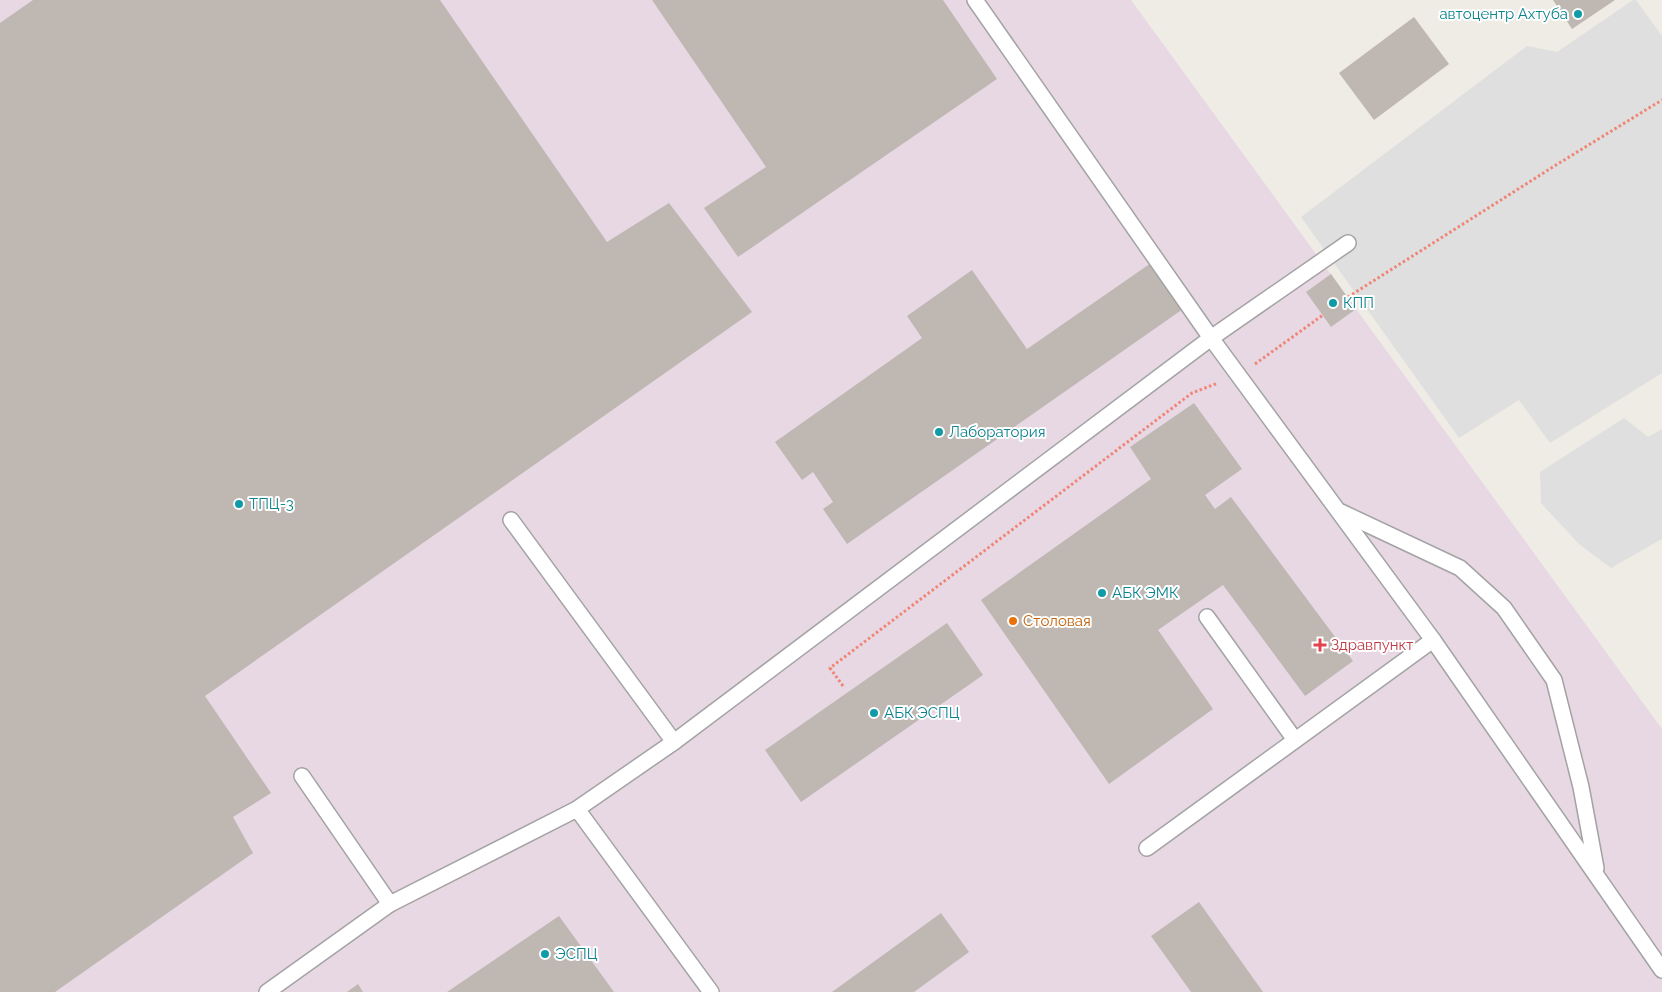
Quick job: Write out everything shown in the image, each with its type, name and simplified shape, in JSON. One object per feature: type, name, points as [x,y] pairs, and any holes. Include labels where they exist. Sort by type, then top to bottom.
[{"type":"lane","points":[[975,0],[1238,376],[1433,640],[1662,970]]},
{"type":"lane","points":[[267,992],[390,904],[577,809],[674,742],[1211,338],[1348,243]]},
{"type":"lane","points":[[1339,512],[1460,568],[1504,608],[1554,680],[1581,787],[1597,874]]},
{"type":"lane","points":[[511,520],[674,742]]},
{"type":"lane","points":[[1207,617],[1295,740]]},
{"type":"lane","points":[[1146,848],[1433,640]]},
{"type":"lane","points":[[302,776],[390,904]]},
{"type":"lane","points":[[577,809],[711,992]]},
{"type":"path","points":[[1348,297],[1662,100]]},
{"type":"path","points":[[843,686],[830,668],[1192,393],[1238,376],[1323,315]]},
{"type":"shaded area","points":[[0,0],[1131,0],[1662,729],[1662,992],[0,992]]},
{"type":"shaded area","points":[[1633,0],[1636,0],[1662,36],[1662,373],[1550,443],[1519,400],[1459,438],[1301,217],[1527,46],[1557,52]]},
{"type":"shaded area","points":[[1624,418],[1648,437],[1662,429],[1662,539],[1611,568],[1579,544],[1541,503],[1540,472]]},
{"type":"building","name":"ТПЦ-3","points":[[33,0],[440,0],[607,242],[669,203],[752,312],[205,696],[271,793],[233,817],[253,853],[55,992],[0,992],[0,23]]},
{"type":"building","points":[[652,0],[943,0],[997,79],[738,257],[704,208],[766,167]]},
{"type":"building","name":"автоцентр Ахтуба","points":[[1553,0],[1615,0],[1572,29]]},
{"type":"building","points":[[1414,17],[1449,64],[1374,120],[1339,73]]},
{"type":"building","name":"Лаборатория","points":[[1151,263],[1183,309],[847,544],[823,509],[833,502],[813,472],[802,480],[775,442],[922,338],[907,316],[972,270],[1027,349]]},
{"type":"building","name":"КПП","points":[[1331,274],[1356,309],[1331,327],[1306,292]]},
{"type":"building","name":"АБК ЭМК","points":[[1194,403],[1242,469],[1205,495],[1215,509],[1231,497],[1353,661],[1305,696],[1223,585],[1158,630],[1213,709],[1109,784],[981,600],[1151,479],[1130,447]]},
{"type":"building","name":"АБК ЭСПЦ","points":[[947,623],[983,675],[801,802],[765,750]]},
{"type":"building","points":[[1199,902],[1263,992],[1191,992],[1151,936]]},
{"type":"building","points":[[941,913],[969,952],[914,992],[832,992]]},
{"type":"building","name":"ЭСПЦ","points":[[559,916],[614,992],[447,992]]},
{"type":"building","points":[[358,984],[363,992],[347,992]]},
{"type":"place","name":"автоцентр Ахтуба","points":[[1578,14]]},
{"type":"place","name":"КПП","points":[[1333,303]]},
{"type":"place","name":"Лаборатория","points":[[939,432]]},
{"type":"place","name":"ТПЦ-3","points":[[239,504]]},
{"type":"place","name":"АБК ЭМК","points":[[1102,593]]},
{"type":"place","name":"Столовая","points":[[1013,621]]},
{"type":"place","name":"Здравпункт","points":[[1320,645]]},
{"type":"place","name":"АБК ЭСПЦ","points":[[874,713]]},
{"type":"place","name":"ЭСПЦ","points":[[545,954]]}]
